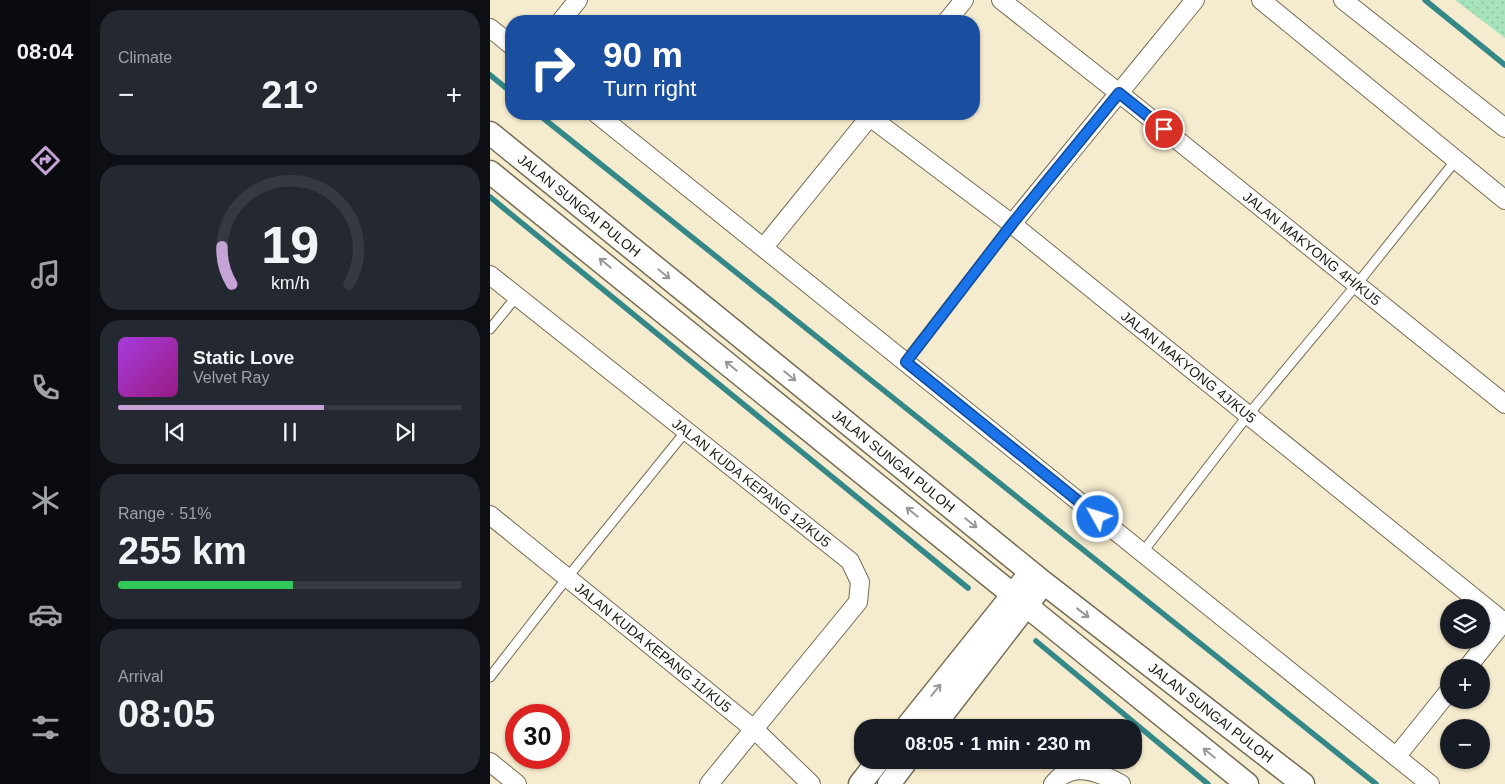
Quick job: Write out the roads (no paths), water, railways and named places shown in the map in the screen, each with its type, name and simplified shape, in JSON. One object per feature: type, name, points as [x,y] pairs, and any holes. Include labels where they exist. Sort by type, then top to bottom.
[{"type":"street","points":[[566,15],[578,0]]},
{"type":"street","points":[[952,15],[964,0]]},
{"type":"street","name":"JALAN MAKYONG 4H/KU5","points":[[1001,0],[1505,404]]},
{"type":"street","points":[[1012,224],[1195,0]]},
{"type":"street","points":[[1261,0],[1505,200]]},
{"type":"street","points":[[1343,0],[1505,128]]},
{"type":"street","points":[[490,28],[505,40]]},
{"type":"street","points":[[605,120],[1430,784]]},
{"type":"street","points":[[764,247],[867,120]]},
{"type":"street","name":"JALAN MAKYONG 4J/KU5","points":[[877,120],[1012,224],[1505,622]]},
{"type":"street","name":"JALAN SUNGAI PULOH","points":[[490,133],[1038,577],[1303,784]]},
{"type":"street","points":[[490,172],[1247,784]]},
{"type":"street","name":"JALAN KUDA KEPANG 12/KU5","points":[[490,275],[850,561],[860,582],[858,602],[709,784]]},
{"type":"street","name":"JALAN KUDA KEPANG 11/KU5","points":[[490,515],[755,730],[811,784]]},
{"type":"street","points":[[938,719],[998,627],[994,606],[995,588],[990,576]]},
{"type":"street","points":[[914,719],[998,627],[1038,577]]},
{"type":"street","points":[[1474,659],[1505,622]]},
{"type":"street","points":[[998,627],[1021,627],[1036,624],[1053,626]]},
{"type":"street","points":[[1396,757],[1440,702]]},
{"type":"street","points":[[490,762],[517,784]]},
{"type":"street","points":[[860,784],[872,769]]},
{"type":"street","points":[[888,784],[900,769]]},
{"type":"street","points":[[909,784],[913,769]]},
{"type":"street","points":[[1053,784],[1058,777],[1074,770],[1099,772],[1121,784]]},
{"type":"lane","points":[[1142,553],[1248,415],[1456,160]]},
{"type":"lane","points":[[906,362],[1012,224]]},
{"type":"lane","points":[[490,329],[517,296]]},
{"type":"lane","points":[[490,677],[686,431]]},
{"type":"waterway","points":[[1425,0],[1505,65]]},
{"type":"waterway","points":[[490,75],[505,87]]},
{"type":"waterway","points":[[546,120],[1376,784]]},
{"type":"waterway","points":[[490,197],[968,588]]},
{"type":"waterway","points":[[1036,641],[1208,784]]}]
